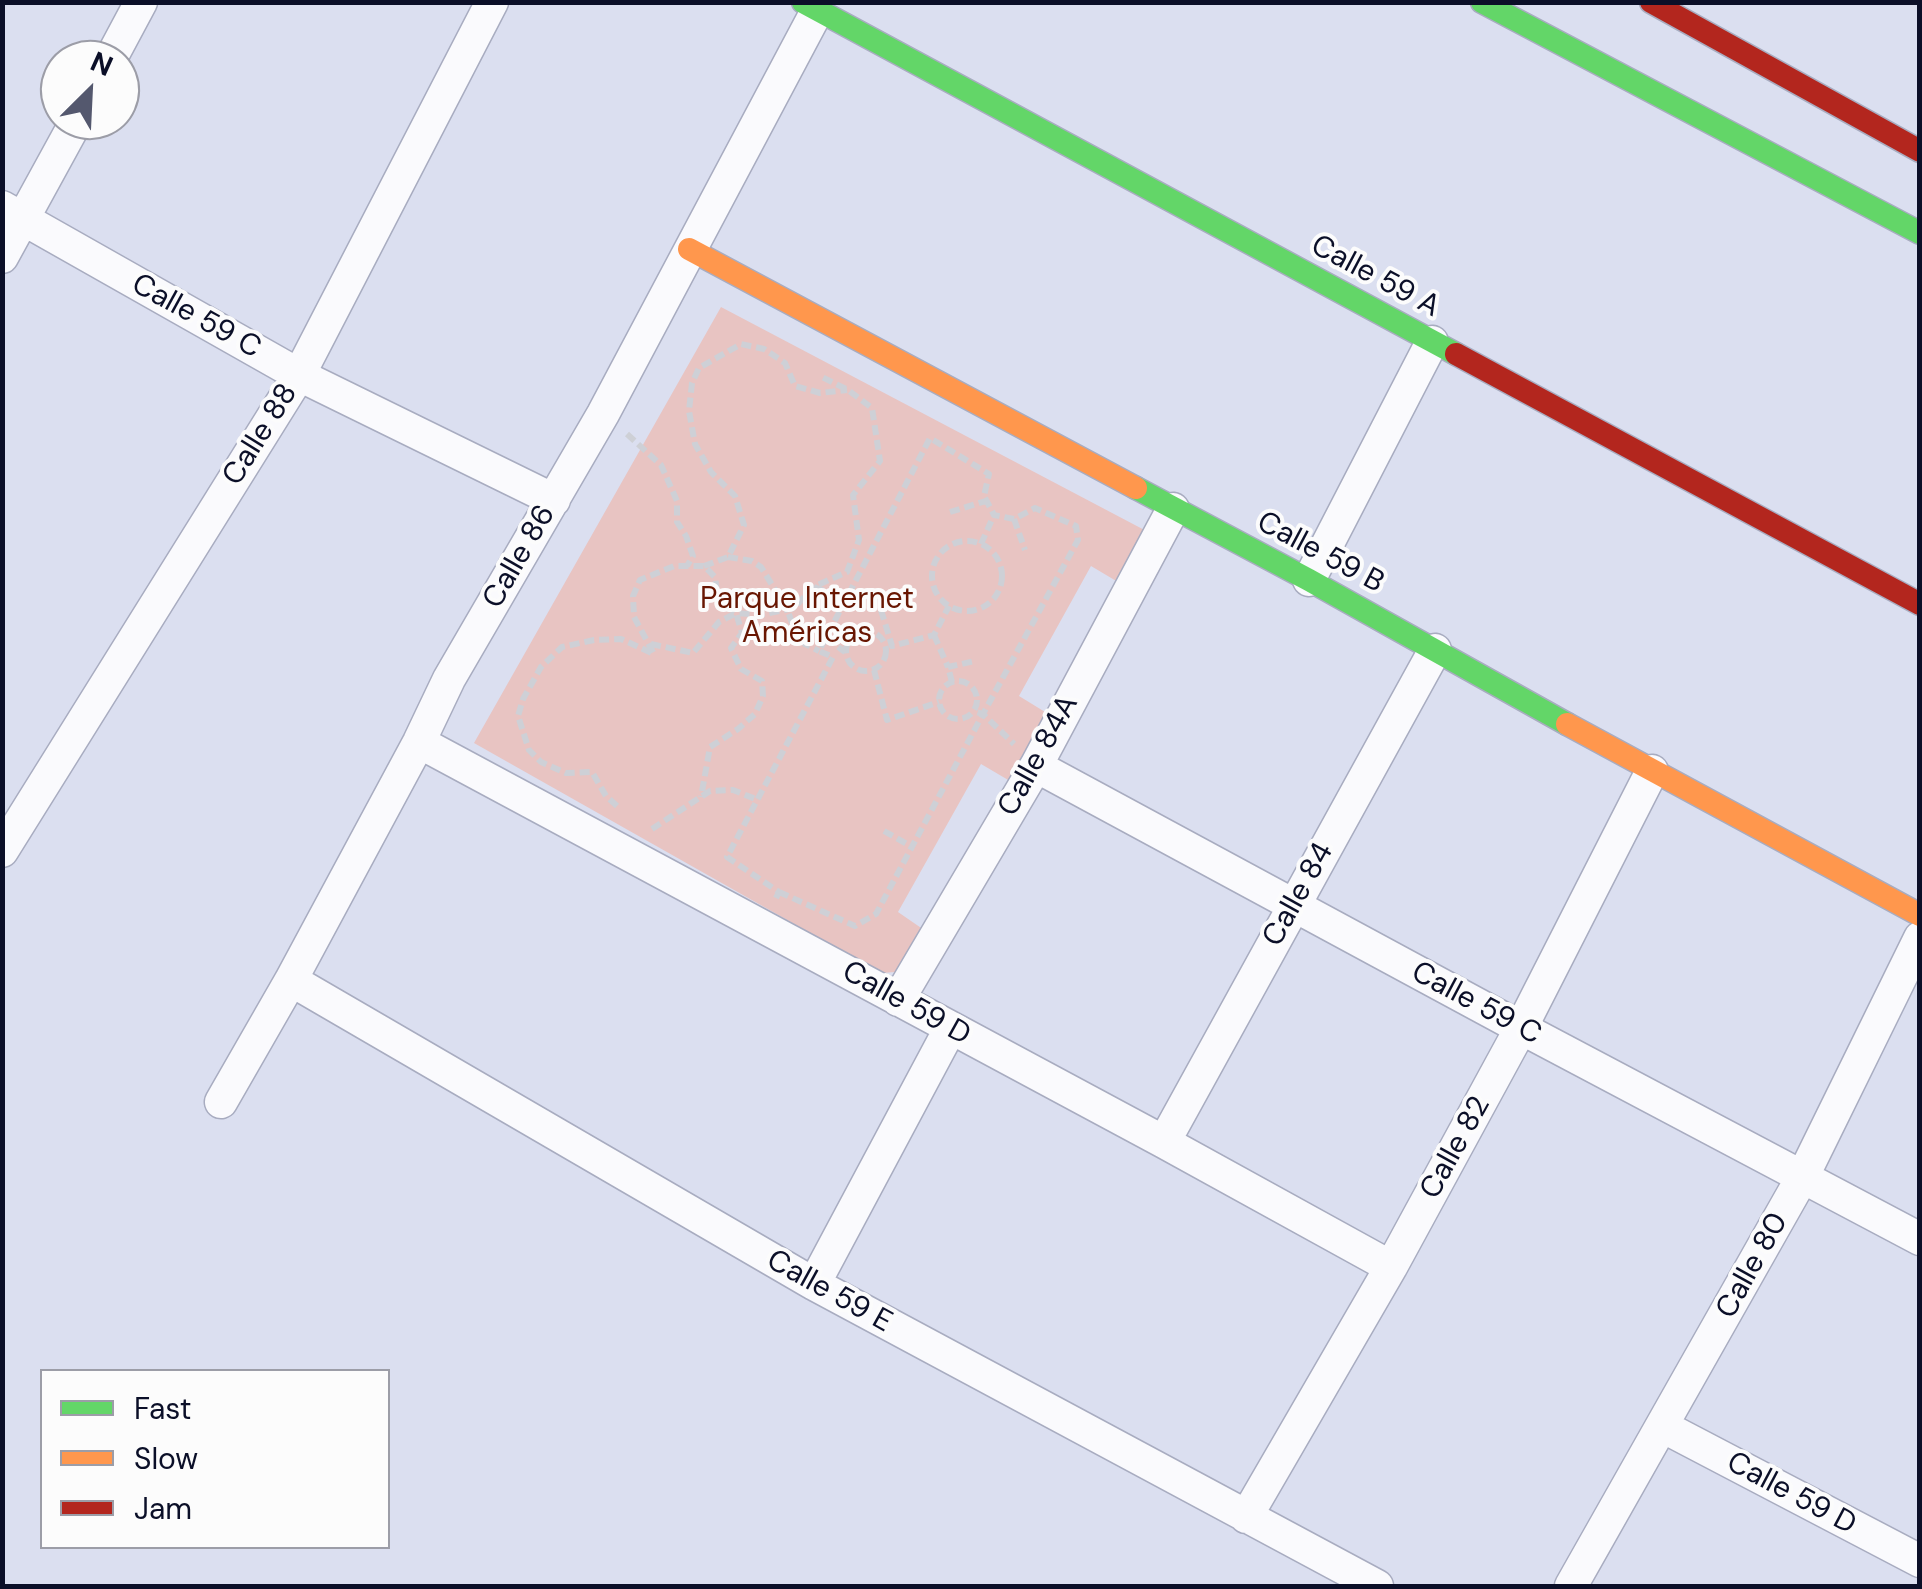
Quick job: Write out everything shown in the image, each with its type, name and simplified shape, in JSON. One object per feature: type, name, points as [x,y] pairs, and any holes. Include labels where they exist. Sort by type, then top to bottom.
[{"type":"street","points":[[121,40],[141,2]]},
{"type":"street","name":"Calle 88","points":[[2,851],[298,375],[492,2]]},
{"type":"street","points":[[1482,2],[1920,233]]},
{"type":"street","points":[[1651,2],[1920,151]]},
{"type":"street","name":"Calle 86","points":[[222,1102],[450,679],[603,414],[810,7]]},
{"type":"street","name":"Calle 59 A","points":[[810,7],[1920,604]]},
{"type":"street","points":[[2,258],[13,213],[63,140]]},
{"type":"street","name":"Calle 59 C","points":[[13,213],[298,375],[554,500]]},
{"type":"street","name":"Calle 59 B","points":[[689,249],[1308,580],[1920,916]]},
{"type":"street","points":[[1308,580],[1432,342]]},
{"type":"street","name":"Calle 84A","points":[[898,1000],[1036,766],[1174,509]]},
{"type":"street","name":"Calle 84","points":[[1164,1142],[1435,650]]},
{"type":"street","name":"Calle 59 D","points":[[419,742],[1391,1267]]},
{"type":"street","name":"Calle 59 C","points":[[1036,766],[1920,1239]]},
{"type":"street","name":"Calle 82","points":[[1246,1517],[1391,1267],[1521,1028],[1652,772]]},
{"type":"street","name":"Calle 80","points":[[1571,1586],[1803,1176],[1920,938]]},
{"type":"street","name":"Calle 59 E","points":[[291,980],[814,1284],[1377,1586]]},
{"type":"street","points":[[814,1284],[950,1028]]},
{"type":"street","name":"Calle 59 D","points":[[1662,1426],[1920,1561]]},
{"type":"path","points":[[728,556],[744,525],[735,496],[711,472],[695,444],[690,411],[692,383],[699,368],[742,344],[764,348],[784,363],[795,386],[820,393],[848,390]]},
{"type":"path","points":[[704,566],[715,577],[718,600],[736,613],[760,615],[794,608],[812,587],[847,572],[859,540],[853,495],[880,461],[872,408],[822,376]]},
{"type":"path","points":[[603,414],[661,465],[677,501],[677,522],[692,556],[687,566]]},
{"type":"path","points":[[819,651],[930,438],[989,474],[984,496],[994,516]]},
{"type":"path","points":[[950,512],[986,501]]},
{"type":"path","points":[[628,815],[606,796],[592,772],[566,773],[541,762],[529,750],[518,716],[523,699],[541,667],[562,647],[621,639],[654,654],[634,617],[633,596],[640,580],[674,566],[704,566],[728,556],[752,560],[761,567],[788,609],[796,634],[805,644],[833,657],[727,858],[780,892],[854,926],[876,914],[1078,540],[1076,526],[1036,508],[1014,519],[994,516]]},
{"type":"path","points":[[981,544],[994,516]]},
{"type":"path","points":[[1014,519],[1025,550]]},
{"type":"path","points":[[958,542],[981,544],[991,551],[1002,571],[998,594],[981,609],[948,606],[934,588],[934,566],[939,556],[958,542]]},
{"type":"path","points":[[812,587],[830,593],[844,605]]},
{"type":"path","points":[[934,635],[948,606]]},
{"type":"path","points":[[880,610],[889,646],[884,660],[868,672],[855,669],[846,659],[846,646],[853,636],[865,631],[878,635],[889,646]]},
{"type":"path","points":[[650,643],[693,653],[719,622],[736,613]]},
{"type":"path","points":[[700,800],[710,747],[755,714],[763,696],[762,681],[741,669],[731,648],[742,633],[736,613]]},
{"type":"path","points":[[889,646],[934,635]]},
{"type":"path","points":[[934,635],[952,682]]},
{"type":"path","points":[[826,638],[845,652]]},
{"type":"path","points":[[948,666],[975,661]]},
{"type":"path","points":[[874,670],[887,720],[939,702]]},
{"type":"path","points":[[952,682],[964,682],[973,688],[977,700],[973,711],[963,718],[950,717],[939,702],[942,690],[952,682]]},
{"type":"path","points":[[973,711],[983,714],[1036,766]]},
{"type":"path","points":[[640,822],[652,829],[710,791],[733,790],[758,800]]},
{"type":"path","points":[[884,830],[912,847]]},
{"type":"path","points":[[760,924],[780,892]]},
{"type":"green space","name":"Parque Internet Américas","points":[[721,307],[1152,534],[1128,588],[1091,566],[1019,696],[1050,715],[1015,784],[981,764],[898,912],[927,932],[910,971],[881,973],[474,743]]},
{"type":"traffic: fast","points":[[803,2],[1456,354]]},
{"type":"traffic: fast","points":[[1482,2],[1920,233]]},
{"type":"traffic: fast","points":[[1136,488],[1567,724]]},
{"type":"traffic: slow","points":[[689,249],[1136,488]]},
{"type":"traffic: slow","points":[[1567,724],[1920,915]]},
{"type":"traffic: jam","points":[[1651,2],[1920,151]]},
{"type":"traffic: jam","points":[[1456,354],[1920,604]]}]
